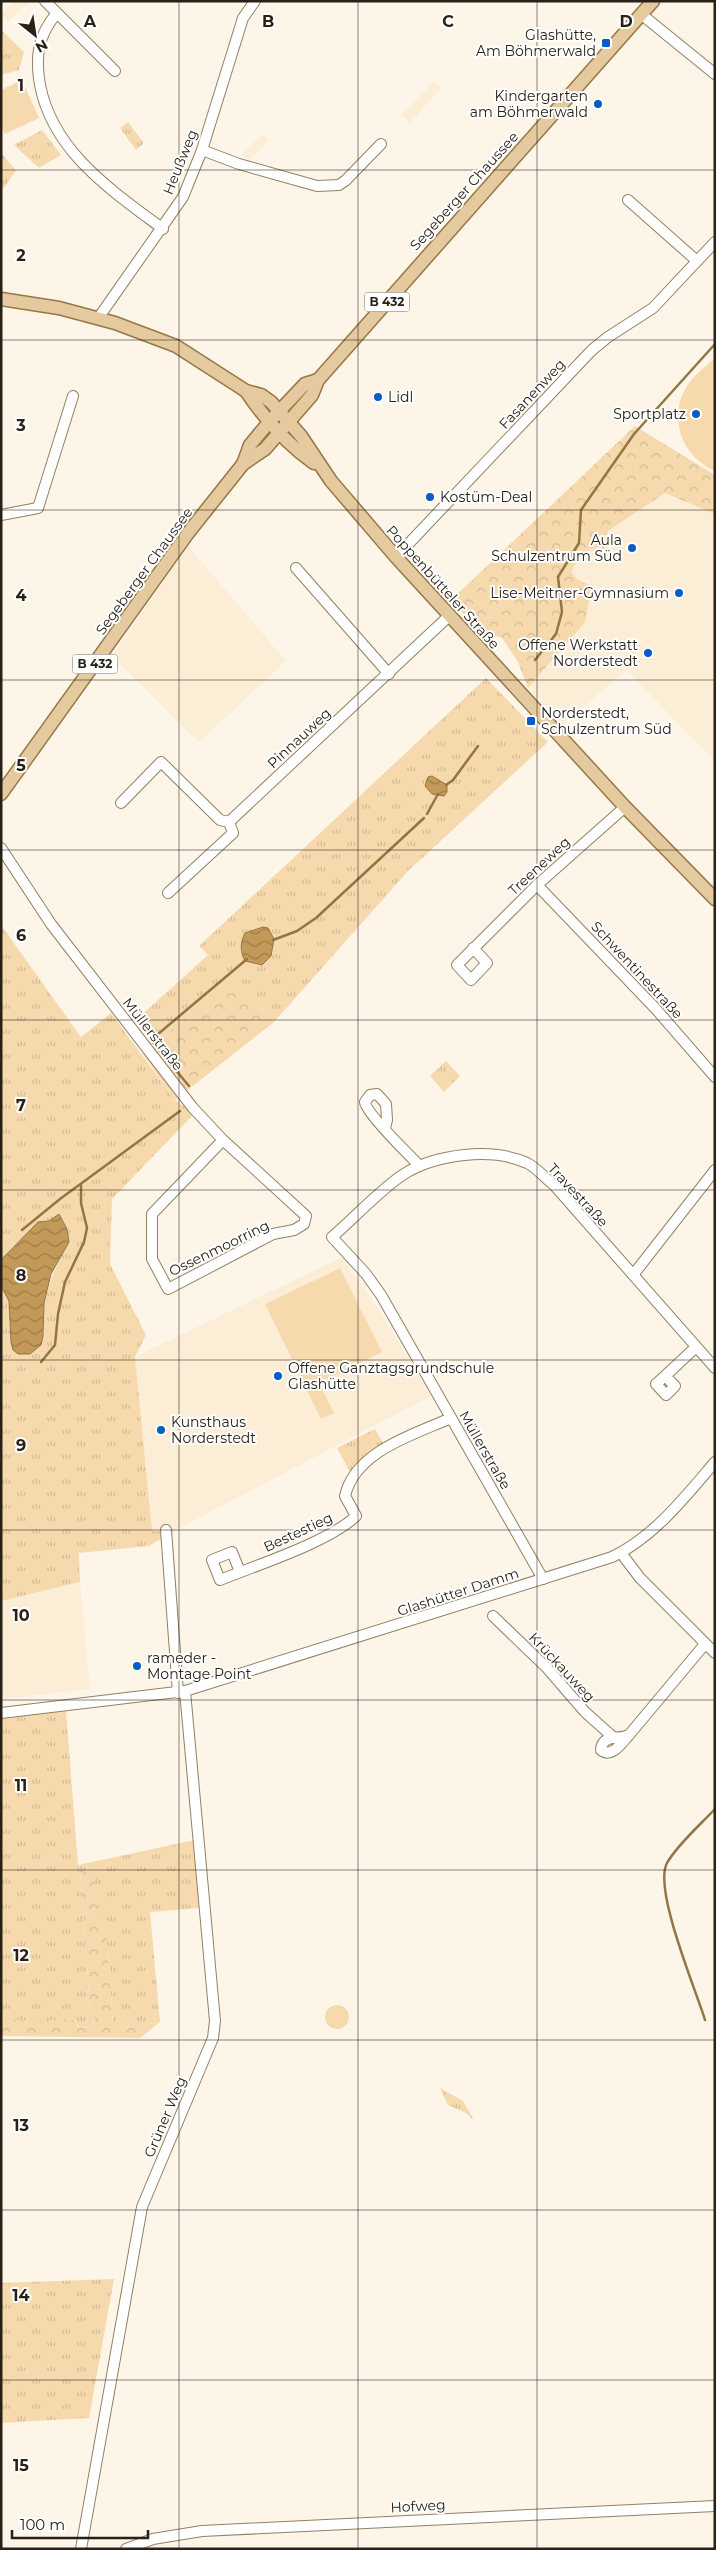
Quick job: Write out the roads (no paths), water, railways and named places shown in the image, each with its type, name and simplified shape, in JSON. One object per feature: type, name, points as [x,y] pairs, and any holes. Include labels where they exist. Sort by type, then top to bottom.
[{"type":"main road","name":"Segeberger Chaussee","points":[[1,794],[188,533],[244,464],[259,454],[280,432],[312,395],[318,380],[645,6]]},
{"type":"main road","name":"Poppenbütteler Straße","points":[[1,299],[20,300],[99,317],[176,346],[246,391],[261,395],[280,410],[318,466],[396,557],[625,807],[715,899]]},
{"type":"main road","name":"Segeberger Chaussee","points":[[244,464],[250,445],[270,421],[305,384],[318,380]]},
{"type":"main road","name":"Poppenbütteler Straße","points":[[246,391],[296,450],[318,466]]},
{"type":"street","points":[[45,1],[115,71]]},
{"type":"street","name":"Heußweg","points":[[99,317],[163,229],[183,196],[202,150],[243,18],[255,1]]},
{"type":"street","points":[[645,6],[715,74]]},
{"type":"street","points":[[56,14],[46,26],[38,50],[39,80],[48,114],[65,143],[91,172],[163,229]]},
{"type":"street","points":[[202,150],[239,164],[317,186],[330,186],[339,185],[346,180],[381,144]]},
{"type":"street","points":[[628,200],[697,261]]},
{"type":"street","name":"Fasanenweg","points":[[396,557],[592,350],[608,337],[653,308],[715,242]]},
{"type":"street","points":[[1,515],[38,508],[73,396]]},
{"type":"street","points":[[296,568],[389,674]]},
{"type":"street","name":"Pinnauweg","points":[[228,822],[389,674],[449,616]]},
{"type":"street","points":[[121,803],[160,762],[220,820],[228,822],[233,833],[168,893]]},
{"type":"street","name":"Treeneweg","points":[[473,948],[537,885],[625,807]]},
{"type":"street","name":"Müllerstraße","points":[[1,848],[51,924],[193,1108],[223,1140],[306,1216]]},
{"type":"street","name":"Schwentinestraße","points":[[537,885],[655,1008],[715,1077]]},
{"type":"street","points":[[384,1128],[420,1166]]},
{"type":"street","name":"Ossenmoorring","points":[[223,1140],[152,1214],[152,1259],[168,1289],[273,1234],[294,1230],[304,1224],[306,1216]]},
{"type":"street","name":"Travestraße","points":[[332,1237],[402,1175],[420,1166],[475,1155],[502,1156],[527,1164],[554,1185],[715,1368]]},
{"type":"street","points":[[633,1275],[715,1170]]},
{"type":"street","name":"Müllerstraße","points":[[332,1237],[366,1274],[381,1295],[543,1579]]},
{"type":"street","points":[[666,1376],[696,1347]]},
{"type":"street","name":"Bestestieg","points":[[240,1572],[295,1550],[346,1525],[356,1516],[345,1496],[347,1488],[368,1460],[382,1449],[451,1418]]},
{"type":"street","name":"Glashütter Damm","points":[[1,1712],[181,1692],[621,1553],[648,1535],[715,1462]]},
{"type":"street","points":[[166,1530],[181,1692]]},
{"type":"street","points":[[621,1553],[640,1578],[715,1654]]},
{"type":"street","name":"Krückauweg","points":[[493,1616],[547,1668],[585,1712],[613,1737]]},
{"type":"street","points":[[629,1735],[622,1738],[613,1737],[600,1747],[603,1752],[612,1753],[629,1735],[705,1644]]},
{"type":"street","name":"Grüner Weg","points":[[81,2549],[142,2207],[213,2038],[215,2020],[181,1692]]},
{"type":"street","name":"Hofweg","points":[[126,2549],[153,2538],[202,2531],[715,2506]]},
{"type":"water","points":[[432,776],[447,785],[447,792],[444,796],[432,794],[425,786],[428,777]]},
{"type":"water","points":[[263,927],[268,928],[274,939],[271,956],[262,965],[245,961],[241,947],[245,933]]},
{"type":"water","points":[[59,1214],[67,1229],[69,1242],[51,1274],[44,1303],[41,1345],[30,1354],[18,1354],[13,1350],[11,1342],[9,1301],[1,1286],[1,1260],[38,1222],[49,1221]]},
{"type":"waterway","points":[[535,660],[556,634],[562,612],[558,577],[579,543],[581,510],[634,434],[715,344]]},
{"type":"waterway","points":[[446,785],[453,780],[478,746]]},
{"type":"waterway","points":[[427,814],[438,794]]},
{"type":"waterway","points":[[273,940],[297,931],[316,918],[424,818]]},
{"type":"waterway","points":[[189,1086],[151,1040],[247,959]]},
{"type":"waterway","points":[[22,1230],[60,1199],[180,1111]]},
{"type":"waterway","points":[[41,1362],[55,1345],[58,1314],[65,1282],[84,1242],[87,1228],[81,1203],[81,1185]]},
{"type":"waterway","points":[[705,2020],[670,1916],[664,1876],[671,1856],[715,1809]]},
{"type":"place","name":"Glashütte, Am Böhmerwald","points":[[606,43]]},
{"type":"place","name":"Kindergarten am Böhmerwald","points":[[598,104]]},
{"type":"place","name":"Lidl","points":[[378,397]]},
{"type":"place","name":"Sportplatz","points":[[696,414]]},
{"type":"place","name":"Kostüm-Deal","points":[[430,497]]},
{"type":"place","name":"Aula Schulzentrum Süd","points":[[632,548]]},
{"type":"place","name":"Lise-Meitner-Gymnasium","points":[[679,593]]},
{"type":"place","name":"Offene Werkstatt Norderstedt","points":[[648,653]]},
{"type":"place","name":"Norderstedt, Schulzentrum Süd","points":[[531,721]]},
{"type":"place","name":"Offene Ganztagsgrundschule Glashütte","points":[[278,1376]]},
{"type":"place","name":"Kunsthaus Norderstedt","points":[[161,1430]]},
{"type":"place","name":"rameder - Montage Point","points":[[137,1666]]}]
